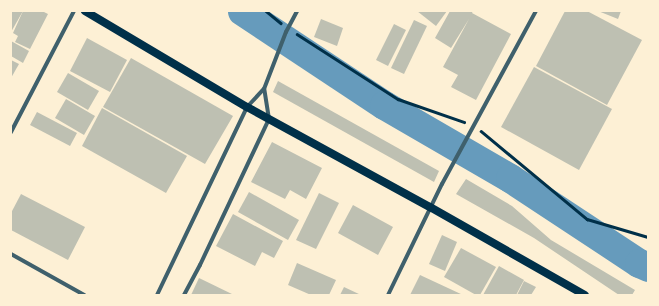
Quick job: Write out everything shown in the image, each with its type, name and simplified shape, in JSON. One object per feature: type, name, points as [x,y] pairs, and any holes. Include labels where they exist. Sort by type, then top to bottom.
[{"type":"main road","points":[[85,11],[247,107],[430,207],[585,295]]},
{"type":"street","points":[[11,132],[74,11]]},
{"type":"street","points":[[158,295],[247,107],[264,89],[287,30],[297,11]]},
{"type":"street","points":[[388,295],[430,207],[472,132],[536,11]]},
{"type":"street","points":[[184,295],[200,265],[269,119],[264,89]]},
{"type":"street","points":[[11,254],[84,295]]},
{"type":"path","points":[[266,11],[287,30],[398,99],[475,126],[587,219],[648,237]]},
{"type":"building","points":[[11,11],[23,11],[11,32]]},
{"type":"building","points":[[23,11],[42,11],[48,14],[30,49],[15,42],[18,36],[13,33]]},
{"type":"building","points":[[417,11],[447,11],[436,26]]},
{"type":"building","points":[[450,11],[473,11],[472,13],[511,34],[476,100],[451,87],[458,75],[443,67],[469,19],[451,48],[435,38]]},
{"type":"building","points":[[565,11],[587,11],[642,40],[607,105],[536,66]]},
{"type":"building","points":[[598,11],[621,11],[618,19]]},
{"type":"building","points":[[321,19],[343,28],[337,46],[314,37]]},
{"type":"building","points":[[414,20],[427,26],[404,74],[391,68]]},
{"type":"building","points":[[394,24],[406,30],[388,66],[376,60]]},
{"type":"building","points":[[87,38],[127,60],[110,92],[70,71]]},
{"type":"building","points":[[11,41],[29,51],[23,63],[11,56]]},
{"type":"building","points":[[131,58],[233,116],[205,164],[103,107]]},
{"type":"building","points":[[11,60],[19,64],[11,78]]},
{"type":"building","points":[[534,67],[612,109],[579,170],[501,127]]},
{"type":"building","points":[[68,73],[99,91],[88,110],[57,92]]},
{"type":"building","points":[[278,81],[439,171],[434,182],[273,92]]},
{"type":"building","points":[[66,99],[95,116],[84,135],[55,118]]},
{"type":"building","points":[[102,108],[187,156],[166,193],[82,146]]},
{"type":"building","points":[[37,112],[77,133],[70,146],[30,125]]},
{"type":"building","points":[[272,142],[322,168],[306,199],[290,190],[285,199],[251,182]]},
{"type":"building","points":[[466,179],[512,206],[551,240],[635,290],[632,295],[619,295],[534,238],[456,194]]},
{"type":"building","points":[[249,192],[299,220],[288,240],[238,212]]},
{"type":"building","points":[[319,193],[339,203],[316,249],[296,240]]},
{"type":"building","points":[[21,194],[85,227],[68,260],[11,230],[11,213]]},
{"type":"building","points":[[353,205],[393,227],[378,255],[338,233]]},
{"type":"building","points":[[233,214],[283,241],[274,258],[262,252],[255,266],[216,246]]},
{"type":"building","points":[[442,235],[457,242],[445,271],[429,264]]},
{"type":"building","points":[[461,248],[496,267],[480,295],[476,295],[444,277]]},
{"type":"building","points":[[297,263],[336,280],[329,295],[311,295],[288,285]]},
{"type":"building","points":[[499,266],[524,280],[516,295],[483,295]]},
{"type":"building","points":[[420,275],[463,295],[410,295]]},
{"type":"building","points":[[199,278],[234,295],[191,295]]},
{"type":"building","points":[[524,281],[536,287],[531,295],[517,295]]},
{"type":"building","points":[[344,287],[361,295],[340,295]]},
{"type":"waterway","points":[[242,11],[384,105],[510,178],[639,263],[648,267]]}]
